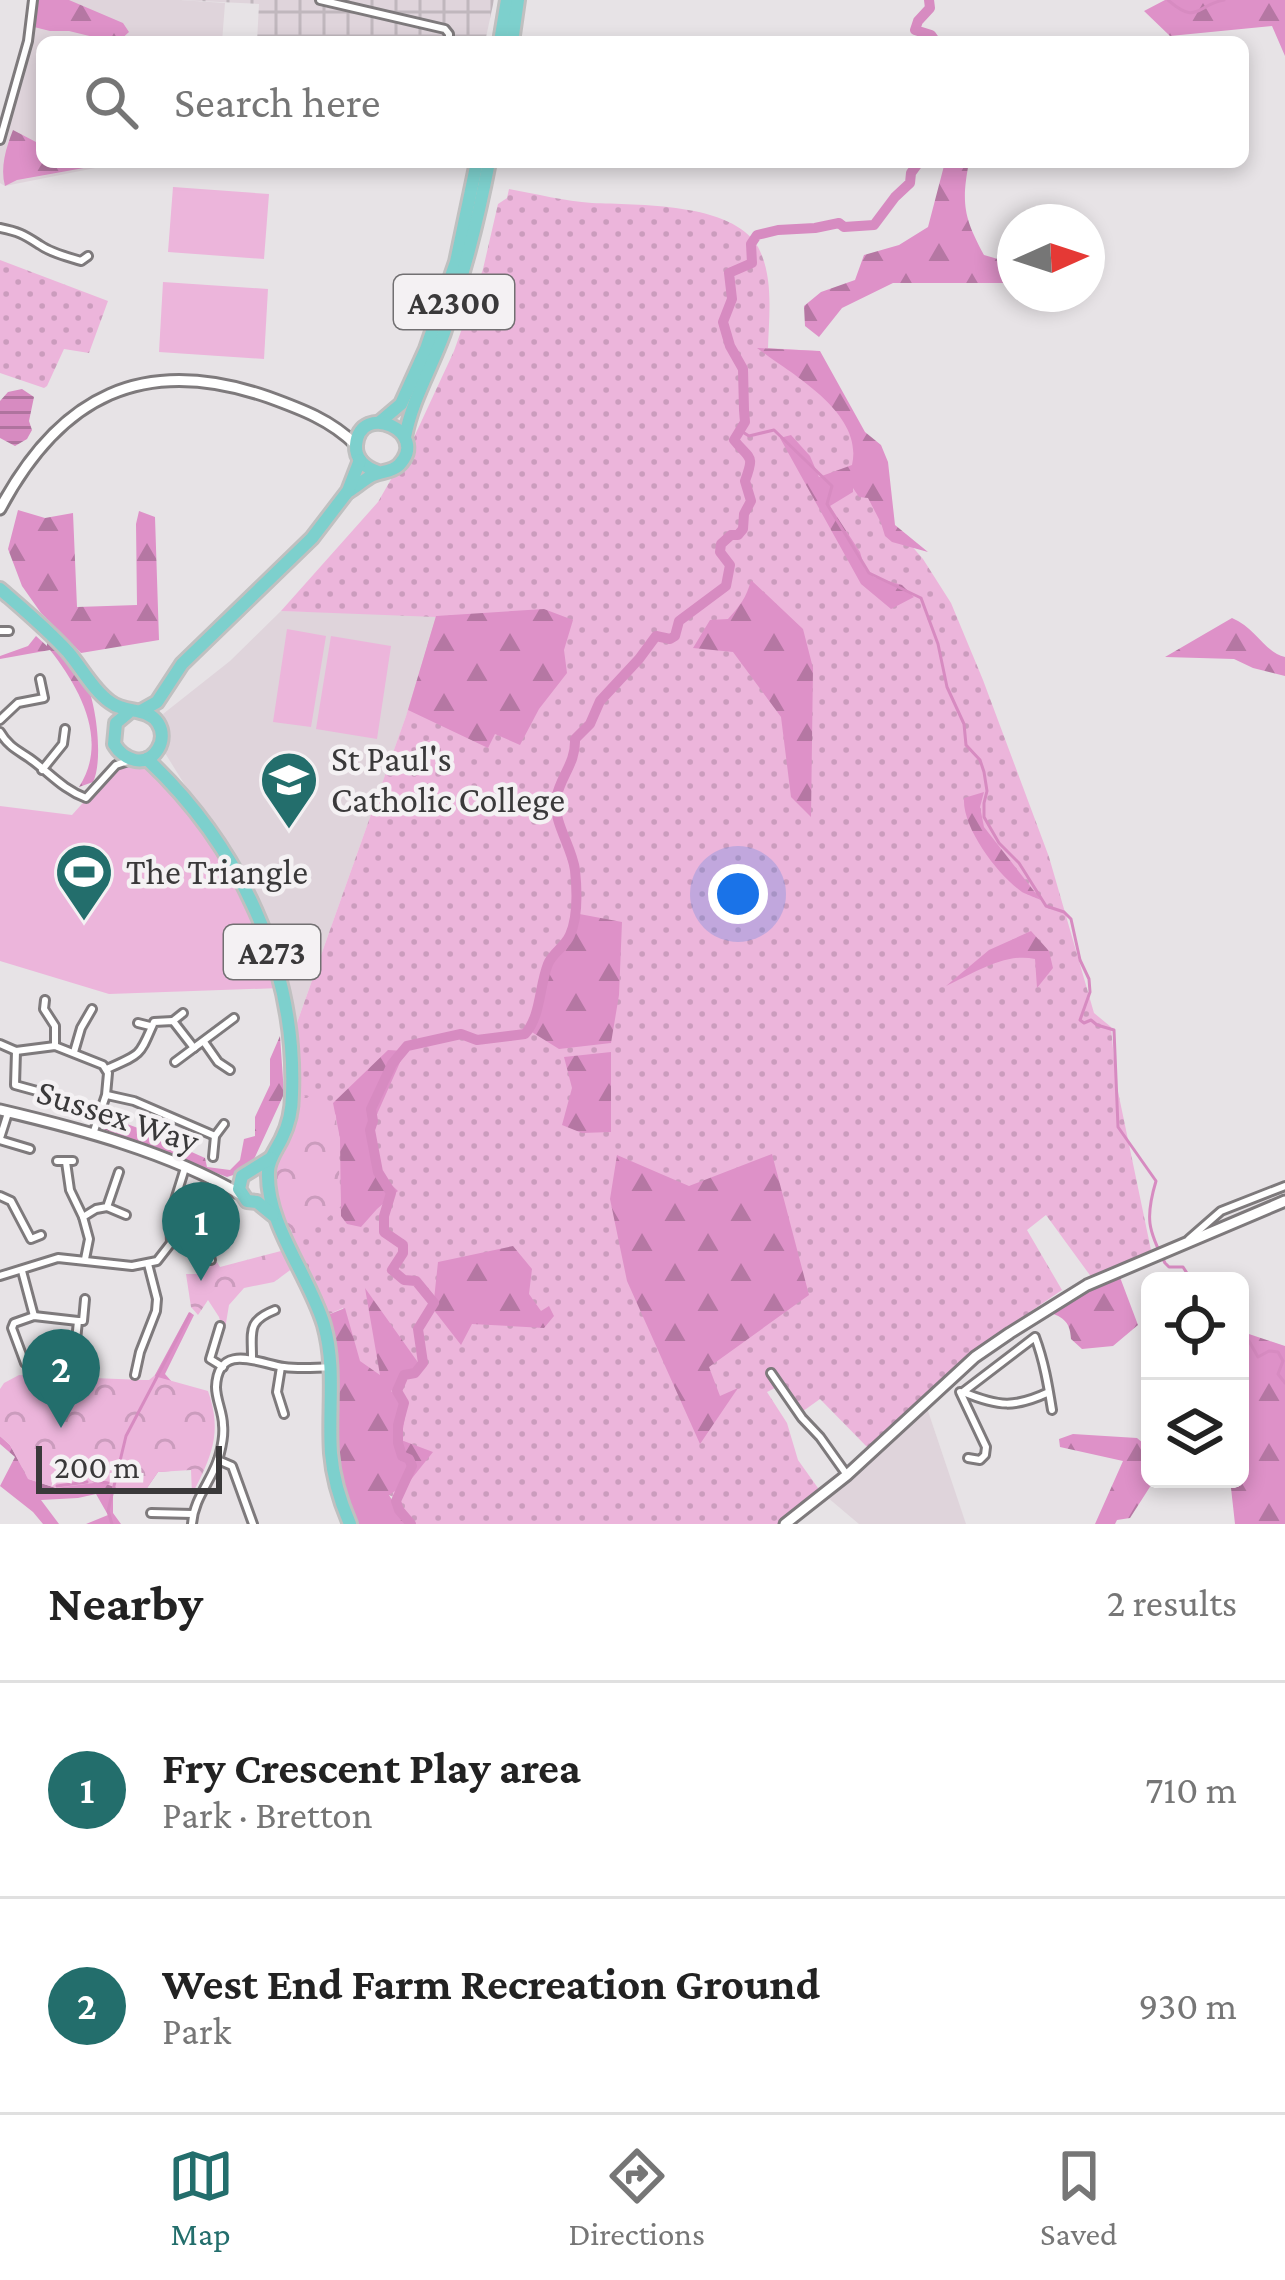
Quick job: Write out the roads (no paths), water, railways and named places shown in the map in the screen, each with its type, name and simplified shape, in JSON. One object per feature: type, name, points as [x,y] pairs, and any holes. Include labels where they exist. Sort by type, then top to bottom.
[{"type":"main road","points":[[501,36],[507,0]]},
{"type":"main road","points":[[513,36],[518,0]]},
{"type":"main road","name":"A2300","points":[[374,424],[400,404],[426,349],[456,262],[476,168]]},
{"type":"main road","name":"A2300","points":[[405,437],[410,410],[442,338],[466,266],[488,168]]},
{"type":"main road","points":[[116,723],[157,702],[182,664],[312,538],[348,491],[399,465],[406,452],[405,437],[395,426],[374,424],[358,438],[348,491]]},
{"type":"main road","points":[[358,453],[364,466],[378,472]]},
{"type":"main road","points":[[1,588],[59,643],[110,703],[116,723],[116,758],[152,755],[162,738],[157,702]]},
{"type":"main road","points":[[110,703],[157,721]]},
{"type":"main road","name":"A273","points":[[152,755],[163,764],[162,771],[236,871],[275,960],[288,1027],[292,1098],[287,1126],[271,1159],[268,1183],[274,1216],[318,1309],[332,1367],[333,1468],[350,1524]]},
{"type":"main road","points":[[243,1182],[271,1159]]},
{"type":"main road","points":[[259,1171],[268,1183],[265,1198],[247,1201],[243,1182],[259,1171]]},
{"type":"main road","name":"A273","points":[[257,1202],[274,1216]]},
{"type":"street","points":[[0,140],[28,41],[34,0]]},
{"type":"street","points":[[320,0],[445,28],[449,36]]},
{"type":"street","points":[[0,228],[29,236],[65,256],[81,261],[88,256]]},
{"type":"street","points":[[0,509],[27,461],[62,423],[106,396],[158,382],[207,381],[289,404],[337,426],[358,453]]},
{"type":"street","points":[[337,426],[374,424]]},
{"type":"street","points":[[0,720],[18,703],[48,697],[40,680]]},
{"type":"street","points":[[42,770],[63,744],[65,729]]},
{"type":"street","points":[[0,732],[16,751],[86,798],[116,758]]},
{"type":"street","points":[[45,1000],[44,1009],[55,1026],[55,1046]]},
{"type":"street","points":[[74,1052],[92,1009]]},
{"type":"street","points":[[107,1069],[138,1054],[154,1022],[172,1021],[183,1013]]},
{"type":"street","points":[[176,1062],[234,1018]]},
{"type":"street","points":[[172,1021],[194,1048]]},
{"type":"street","points":[[137,1022],[151,1026]]},
{"type":"street","points":[[203,1041],[230,1070]]},
{"type":"street","points":[[0,1044],[16,1052],[55,1046],[107,1069]]},
{"type":"street","points":[[16,1052],[15,1085],[48,1094]]},
{"type":"street","points":[[92,1136],[106,1095],[107,1069]]},
{"type":"street","points":[[106,1095],[215,1136]]},
{"type":"street","points":[[4,1111],[0,1139],[30,1149]]},
{"type":"street","name":"Sussex Way","points":[[4,1111],[216,1180],[243,1182]]},
{"type":"street","points":[[213,1157],[215,1136],[224,1124]]},
{"type":"street","points":[[65,1161],[88,1239],[85,1259]]},
{"type":"street","points":[[0,1276],[58,1258],[132,1266],[157,1261],[171,1243],[172,1208],[185,1168]]},
{"type":"street","points":[[107,1207],[119,1172]]},
{"type":"street","points":[[1182,1245],[1221,1211],[1285,1186]]},
{"type":"street","points":[[0,1196],[11,1201],[31,1239],[41,1234]]},
{"type":"street","points":[[785,1524],[847,1475],[975,1357],[1073,1294],[1285,1201]]},
{"type":"street","points":[[83,1217],[107,1207],[126,1215]]},
{"type":"street","points":[[172,1208],[196,1217],[212,1259]]},
{"type":"street","points":[[207,1247],[228,1240]]},
{"type":"street","points":[[135,1375],[156,1311],[148,1264]]},
{"type":"street","points":[[22,1271],[34,1316]]},
{"type":"street","points":[[25,1363],[12,1328],[19,1319],[83,1321],[86,1300]]},
{"type":"street","points":[[252,1358],[254,1323],[274,1310]]},
{"type":"street","points":[[75,1350],[78,1321]]},
{"type":"street","points":[[220,1326],[209,1359],[224,1367]]},
{"type":"street","points":[[962,1392],[1035,1336],[1052,1410]]},
{"type":"street","points":[[192,1524],[197,1498],[218,1460],[224,1425],[216,1390],[224,1367],[236,1359],[252,1358],[281,1367],[332,1367]]},
{"type":"street","points":[[281,1367],[277,1392],[284,1414]]},
{"type":"street","points":[[771,1372],[847,1475]]},
{"type":"street","points":[[946,1385],[1003,1405],[1020,1404],[1049,1391]]},
{"type":"street","points":[[962,1392],[986,1447],[980,1460],[968,1458]]},
{"type":"street","points":[[218,1460],[232,1466],[253,1524]]},
{"type":"street","points":[[151,1513],[193,1514]]},
{"type":"waterway","points":[[929,0],[930,8],[915,30],[932,36]]},
{"type":"waterway","points":[[1168,0],[1192,13],[1224,0]]},
{"type":"waterway","points":[[411,1524],[396,1501],[412,1466],[398,1443],[404,1403],[397,1391],[404,1375],[415,1373],[423,1363],[418,1329],[434,1303],[416,1281],[404,1280],[392,1270],[403,1245],[384,1232],[391,1193],[378,1172],[371,1109],[392,1064],[407,1046],[461,1034],[477,1040],[525,1034],[530,1027],[548,964],[568,939],[574,920],[575,870],[556,799],[575,739],[590,724],[600,701],[656,636],[675,636],[679,621],[726,586],[730,565],[720,552],[721,544],[743,529],[751,501],[745,481],[749,458],[734,440],[745,422],[743,369],[723,322],[732,299],[729,273],[752,263],[751,244],[757,235],[839,223],[844,227],[874,225],[910,183],[915,168]]},
{"type":"waterway","points":[[741,431],[749,436],[774,430],[832,486],[827,504],[869,573],[921,598],[947,687],[964,724],[966,745],[984,772],[984,817],[1046,906],[1071,919],[1089,979],[1090,992],[1080,1020],[1114,1030],[1118,1127],[1156,1181],[1150,1215],[1159,1252],[1169,1267],[1183,1267],[1186,1272]]},
{"type":"waterway","points":[[112,1524],[108,1511],[126,1436],[190,1314]]},
{"type":"waterway","points":[[1249,1341],[1258,1357],[1278,1352],[1283,1361],[1278,1374],[1285,1383]]},
{"type":"waterway","points":[[94,1481],[108,1483]]},
{"type":"waterway","points":[[57,1486],[87,1482]]},
{"type":"place","name":"St Paul's Catholic College","points":[[289,831]]},
{"type":"place","name":"The Triangle","points":[[84,923]]},
{"type":"place","name":"Fry Crescent Play area","points":[[201,1281]]},
{"type":"place","name":"West End Farm Recreation Ground","points":[[61,1428]]}]
